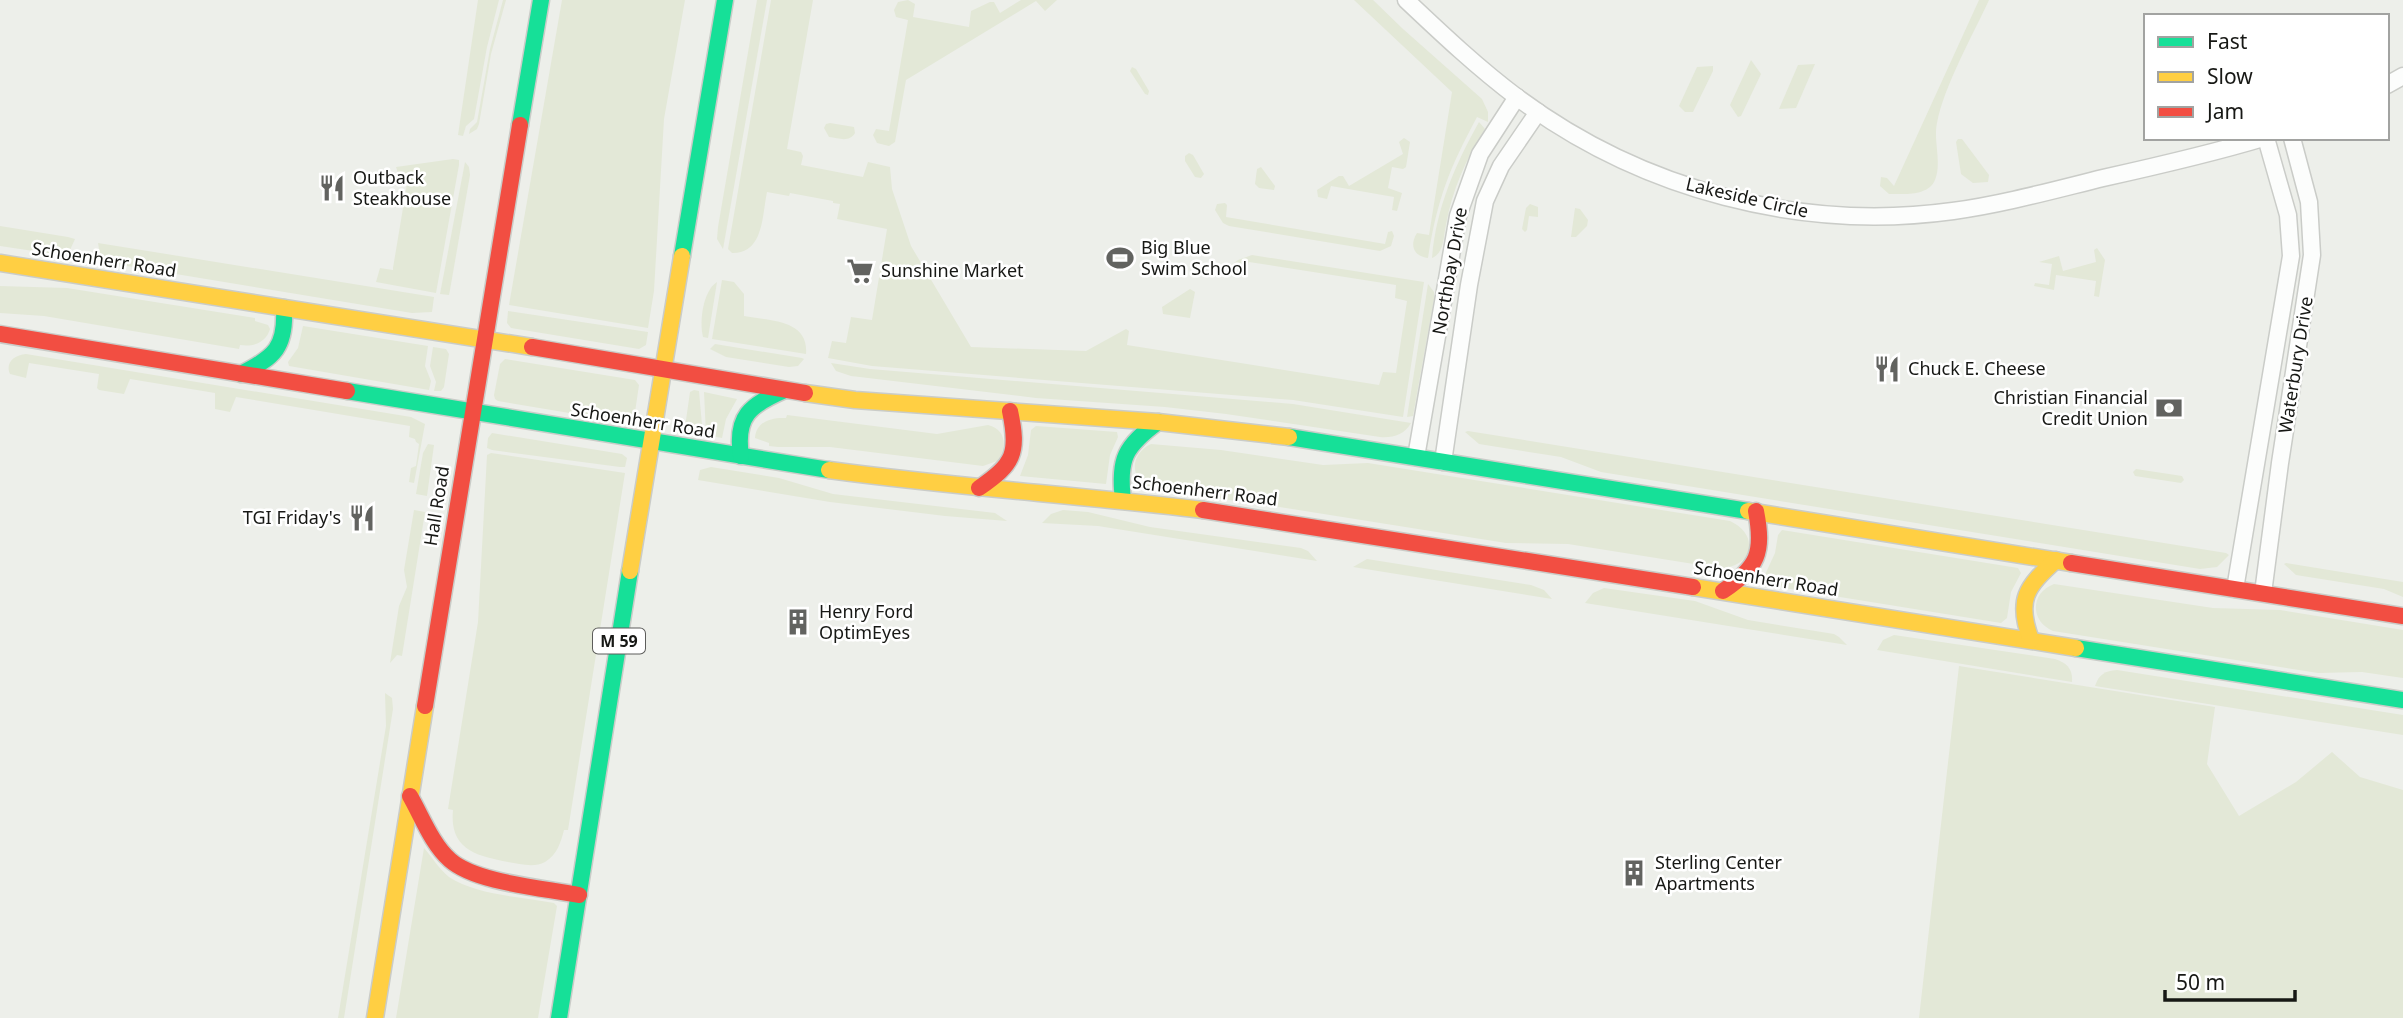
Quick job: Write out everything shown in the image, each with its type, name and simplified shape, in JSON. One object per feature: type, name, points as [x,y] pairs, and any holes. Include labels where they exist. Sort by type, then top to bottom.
[{"type":"main road","name":"Hall Road","points":[[375,1018],[483,338],[541,0]]},
{"type":"main road","name":"M 59","points":[[559,1018],[650,442],[725,0]]},
{"type":"main road","name":"Schoenherr Road","points":[[0,263],[483,338],[785,390],[881,403],[1242,430],[2403,616]]},
{"type":"main road","points":[[241,374],[274,355],[284,340],[284,308]]},
{"type":"main road","name":"Schoenherr Road","points":[[0,334],[831,470],[979,488],[1123,500],[1232,513],[2403,700]]},
{"type":"main road","points":[[741,456],[737,431],[741,420],[761,400],[785,390]]},
{"type":"main road","points":[[979,488],[1003,471],[1013,455],[1016,444],[1010,411]]},
{"type":"main road","points":[[1123,500],[1123,457],[1128,445],[1158,422]]},
{"type":"main road","points":[[1723,591],[1749,573],[1756,563],[1762,542],[1756,511]]},
{"type":"main road","points":[[2031,640],[2023,618],[2023,597],[2036,577],[2056,560]]},
{"type":"main road","points":[[410,796],[442,850],[459,867],[482,876],[579,895]]},
{"type":"street","name":"Lakeside Circle","points":[[1406,0],[1517,97],[1617,158],[1686,186],[1759,204],[1815,214],[1916,214],[1963,209],[2150,168],[2256,140]]},
{"type":"street","name":"Northbay Drive","points":[[1416,457],[1458,216],[1480,154],[1517,97]]},
{"type":"street","name":"Northbay Drive","points":[[1443,461],[1467,298],[1485,201],[1501,166],[1538,111]]},
{"type":"street","name":"Waterbury Drive","points":[[2235,589],[2291,256],[2288,215],[2265,140]]},
{"type":"street","name":"Waterbury Drive","points":[[2263,593],[2312,255],[2309,202],[2292,140]]},
{"type":"green space","points":[[478,0],[499,0],[474,119],[466,126],[463,136],[458,135]]},
{"type":"green space","points":[[503,0],[506,0],[491,54],[479,124],[477,129],[469,134],[477,122],[490,49]]},
{"type":"green space","points":[[562,0],[685,0],[664,119],[654,291],[648,328],[509,305]]},
{"type":"green space","points":[[757,0],[767,0],[723,249],[717,239],[718,227]]},
{"type":"green space","points":[[771,0],[813,0],[787,149],[801,152],[801,165],[863,177],[868,162],[890,167],[892,189],[911,246],[971,347],[1086,351],[1126,329],[1129,331],[1127,345],[1379,385],[1383,372],[1396,373],[1407,301],[1395,298],[1396,285],[1249,262],[1243,275],[1233,273],[1230,266],[1252,255],[1424,282],[1403,417],[1293,400],[872,366],[828,358],[832,341],[846,343],[851,317],[872,320],[887,229],[837,219],[840,204],[833,201],[790,193],[789,196],[767,192],[760,232],[756,240],[742,252],[732,253],[728,249]]},
{"type":"green space","points":[[908,0],[915,4],[913,17],[969,27],[971,11],[990,2],[994,2],[1000,13],[1021,0],[1057,0],[1045,11],[1036,1],[906,80],[895,142],[889,146],[877,143],[873,135],[876,129],[889,131],[908,20],[896,17],[894,10],[898,2]]},
{"type":"green space","points":[[1354,0],[1373,0],[1482,99],[1488,112],[1488,122],[1477,117],[1452,169],[1440,202],[1428,258],[1416,253],[1413,242],[1417,233],[1429,235],[1452,92]]},
{"type":"green space","points":[[1979,0],[1989,0],[1952,77],[1937,123],[1937,176],[1926,190],[1889,194],[1880,186],[1881,177],[1887,178],[1894,186]]},
{"type":"green space","points":[[1751,60],[1761,74],[1741,116],[1738,117],[1730,105]]},
{"type":"green space","points":[[1815,64],[1796,108],[1779,109],[1798,65]]},
{"type":"green space","points":[[1713,66],[1693,112],[1685,112],[1679,106],[1697,67]]},
{"type":"green space","points":[[1132,67],[1136,69],[1149,91],[1148,95],[1130,71]]},
{"type":"green space","points":[[1479,122],[1485,129],[1461,175],[1452,199],[1441,248],[1432,258],[1442,205],[1462,154]]},
{"type":"green space","points":[[830,123],[854,127],[855,133],[847,139],[829,137],[824,128]]},
{"type":"green space","points":[[1404,138],[1410,142],[1406,167],[1392,167],[1388,188],[1402,193],[1397,211],[1392,210],[1394,197],[1331,186],[1327,199],[1318,197],[1317,190],[1339,176],[1343,176],[1349,186],[1403,154],[1399,142]]},
{"type":"green space","points":[[1962,139],[1989,175],[1988,182],[1973,183],[1961,174],[1956,142]]},
{"type":"green space","points":[[1189,153],[1204,174],[1201,178],[1195,177],[1185,161],[1185,156]]},
{"type":"green space","points":[[459,160],[459,165],[436,293],[376,282],[380,268],[393,270],[408,178],[398,173],[396,167]]},
{"type":"green space","points":[[465,162],[470,175],[450,290],[449,295],[440,294]]},
{"type":"green space","points":[[1261,167],[1275,186],[1274,190],[1259,188],[1255,184],[1257,169]]},
{"type":"green space","points":[[1225,203],[1226,217],[1385,244],[1388,232],[1392,231],[1394,236],[1391,246],[1380,251],[1229,226],[1223,223],[1215,210],[1217,204]]},
{"type":"green space","points":[[1530,204],[1538,207],[1538,217],[1529,216],[1525,232],[1522,229],[1526,208]]},
{"type":"green space","points":[[1575,208],[1580,209],[1588,220],[1587,226],[1576,237],[1571,237]]},
{"type":"green space","points":[[0,226],[75,239],[70,250],[60,255],[0,246]]},
{"type":"green space","points":[[98,243],[434,297],[432,312],[412,313],[109,263],[100,255]]},
{"type":"green space","points":[[2097,248],[2105,260],[2099,297],[2094,296],[2096,281],[2056,275],[2054,290],[2034,286],[2035,283],[2049,285],[2052,264],[2039,262],[2059,256],[2063,271],[2096,262],[2094,250]]},
{"type":"green space","points":[[722,280],[734,282],[744,294],[744,316],[775,321],[794,328],[801,334],[806,354],[712,339]]},
{"type":"green space","points":[[717,282],[708,338],[703,337],[705,299]]},
{"type":"green space","points":[[1428,284],[1434,292],[1434,299],[1413,416],[1407,417]]},
{"type":"green space","points":[[0,286],[67,288],[255,318],[255,321],[268,325],[270,329],[262,341],[254,345],[240,345],[239,349],[44,316],[0,313]]},
{"type":"green space","points":[[1190,289],[1195,292],[1190,318],[1163,314],[1162,307]]},
{"type":"green space","points":[[508,311],[648,332],[646,345],[639,349],[511,328],[507,323]]},
{"type":"green space","points":[[303,326],[428,346],[425,366],[431,381],[429,390],[289,366],[288,362],[298,348]]},
{"type":"green space","points":[[715,344],[804,359],[798,366],[789,367],[726,357],[710,349]]},
{"type":"green space","points":[[433,347],[446,349],[449,354],[441,391],[434,391],[436,382],[430,366]]},
{"type":"green space","points":[[26,354],[411,417],[425,424],[414,483],[409,482],[411,468],[416,466],[419,444],[409,437],[410,426],[236,397],[230,412],[215,409],[215,393],[130,379],[124,394],[99,390],[99,374],[29,363],[26,378],[10,374],[9,366],[12,360]]},
{"type":"green space","points":[[505,359],[635,380],[639,385],[634,419],[629,423],[498,401],[494,395],[500,364]]},
{"type":"green space","points":[[831,363],[870,369],[1293,404],[1411,423],[1398,435],[1380,437],[1226,414],[1036,398],[851,376],[836,371]]},
{"type":"green space","points":[[699,391],[701,434],[689,432],[685,427],[690,392]]},
{"type":"green space","points":[[704,392],[737,399],[726,419],[722,438],[706,435]]},
{"type":"green space","points":[[787,415],[937,434],[988,425],[999,430],[1004,445],[997,461],[983,466],[830,447],[769,446],[769,443],[755,438],[761,424],[775,418],[786,418]]},
{"type":"green space","points":[[1036,426],[1117,432],[1106,484],[1020,476],[1028,455],[1031,430]]},
{"type":"green space","points":[[1465,432],[2229,555],[2217,567],[2200,569],[1601,472],[1561,457],[1479,444]]},
{"type":"green space","points":[[492,433],[622,454],[627,458],[625,467],[620,467],[492,450],[487,448],[488,438]]},
{"type":"green space","points":[[428,444],[434,445],[427,496],[416,494],[423,453]]},
{"type":"green space","points":[[1151,444],[1221,450],[1323,465],[1368,463],[1730,521],[1746,534],[1749,550],[1739,563],[1719,568],[1568,544],[1506,543],[1154,490],[1140,481],[1135,468],[1138,455]]},
{"type":"green space","points":[[491,453],[625,473],[568,830],[564,830],[553,856],[536,865],[497,860],[467,849],[456,834],[453,810],[448,809],[478,622],[487,455]]},
{"type":"green space","points":[[711,467],[779,478],[833,494],[995,513],[1007,521],[830,502],[698,480],[700,470]]},
{"type":"green space","points":[[2136,469],[2182,476],[2184,480],[2181,483],[2135,476],[2133,472]]},
{"type":"green space","points":[[414,510],[425,512],[402,656],[397,655],[390,663],[399,606],[407,587],[404,570]]},
{"type":"green space","points":[[1063,510],[1088,512],[1150,527],[1301,548],[1317,561],[1098,526],[1042,523],[1051,514]]},
{"type":"green space","points":[[1782,530],[2018,568],[2021,573],[2011,592],[2007,618],[2001,623],[1766,585],[1763,579]]},
{"type":"green space","points":[[1367,559],[1531,585],[1544,590],[1552,599],[1353,567]]},
{"type":"green space","points":[[2284,564],[2403,582],[2403,597],[2384,589],[2296,575]]},
{"type":"green space","points":[[2054,584],[2213,608],[2280,610],[2403,630],[2403,678],[2362,672],[2318,673],[2053,631],[2040,621],[2036,607],[2040,594]]},
{"type":"green space","points":[[1604,588],[1695,601],[1748,620],[1834,634],[1847,645],[1585,603],[1593,593]]},
{"type":"green space","points":[[1894,635],[2055,659],[2068,667],[2072,682],[1877,650],[1883,640]]},
{"type":"green space","points":[[1959,666],[2215,707],[2207,764],[2239,816],[2296,782],[2332,752],[2360,777],[2403,790],[2403,1018],[1919,1018]]},
{"type":"green space","points":[[2117,670],[2403,715],[2403,735],[2095,686],[2103,674]]},
{"type":"green space","points":[[385,693],[392,698],[393,709],[344,1018],[338,1018],[386,726]]},
{"type":"green space","points":[[424,848],[445,874],[460,883],[486,892],[554,903],[557,906],[538,1018],[396,1018]]},
{"type":"traffic: fast","points":[[520,125],[541,0]]},
{"type":"traffic: fast","points":[[682,256],[725,0]]},
{"type":"traffic: fast","points":[[241,374],[262,362],[276,349],[283,332],[284,308]]},
{"type":"traffic: fast","points":[[741,456],[740,431],[743,421],[754,407],[785,390]]},
{"type":"traffic: fast","points":[[347,391],[829,470]]},
{"type":"traffic: fast","points":[[1123,500],[1122,474],[1126,455],[1131,446],[1158,422]]},
{"type":"traffic: fast","points":[[1289,437],[1748,511]]},
{"type":"traffic: fast","points":[[559,1018],[630,571]]},
{"type":"traffic: fast","points":[[2076,648],[2403,700]]},
{"type":"traffic: slow","points":[[630,571],[682,256]]},
{"type":"traffic: slow","points":[[0,263],[532,347]]},
{"type":"traffic: slow","points":[[805,393],[855,400],[1158,422],[1289,437]]},
{"type":"traffic: slow","points":[[829,470],[1203,510]]},
{"type":"traffic: slow","points":[[1748,511],[2071,563]]},
{"type":"traffic: slow","points":[[2031,640],[2024,604],[2037,578],[2056,560]]},
{"type":"traffic: slow","points":[[1693,587],[2076,648]]},
{"type":"traffic: slow","points":[[375,1018],[425,706]]},
{"type":"traffic: jam","points":[[425,706],[520,125]]},
{"type":"traffic: jam","points":[[0,334],[347,391]]},
{"type":"traffic: jam","points":[[532,347],[805,393]]},
{"type":"traffic: jam","points":[[979,488],[1000,472],[1011,456],[1014,437],[1010,411]]},
{"type":"traffic: jam","points":[[1203,510],[1693,587]]},
{"type":"traffic: jam","points":[[1723,591],[1744,574],[1756,558],[1759,538],[1756,511]]},
{"type":"traffic: jam","points":[[2071,563],[2403,616]]},
{"type":"traffic: jam","points":[[410,796],[438,846],[450,860],[462,868],[493,879],[579,895]]},
{"type":"place","name":"Outback Steakhouse","points":[[332,188]]},
{"type":"place","name":"Big Blue Swim School","points":[[1120,258]]},
{"type":"place","name":"Sunshine Market","points":[[860,271]]},
{"type":"place","name":"Chuck E. Cheese","points":[[1887,369]]},
{"type":"place","name":"Christian Financial Credit Union","points":[[2169,408]]},
{"type":"place","name":"TGI Friday's","points":[[362,518]]},
{"type":"place","name":"Henry Ford OptimEyes","points":[[798,622]]},
{"type":"place","name":"Sterling Center Apartments","points":[[1634,873]]}]
